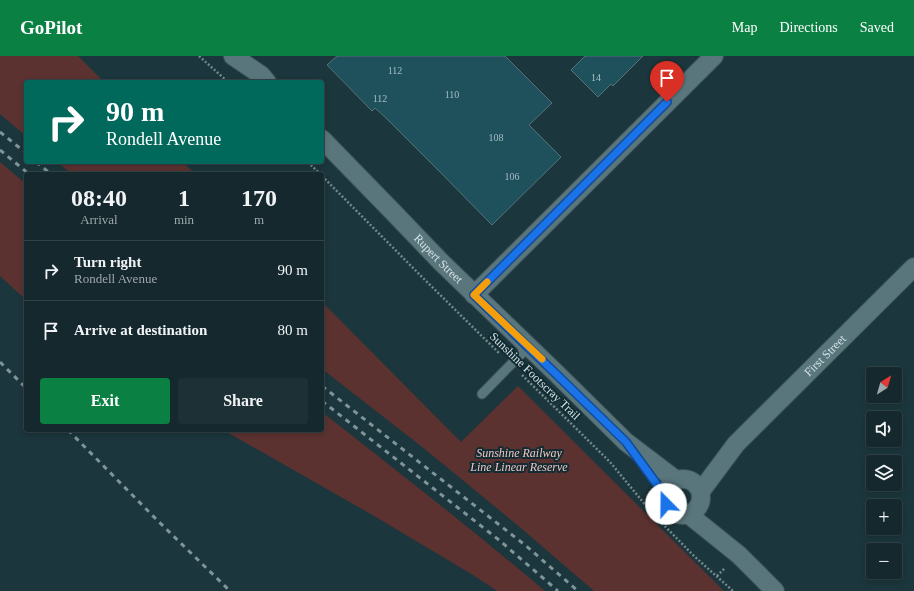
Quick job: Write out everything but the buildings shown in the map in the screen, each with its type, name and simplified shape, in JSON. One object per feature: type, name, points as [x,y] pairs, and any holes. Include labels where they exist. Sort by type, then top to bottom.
[{"type":"street","points":[[233,56],[264,79]]},
{"type":"street","points":[[248,56],[264,79]]},
{"type":"street","points":[[474,295],[714,56]]},
{"type":"street","name":"Rupert Street","points":[[324,141],[474,295],[626,442],[664,494]]},
{"type":"street","name":"First Street","points":[[697,502],[736,444],[914,267]]},
{"type":"street","name":"Rupert Street","points":[[626,442],[681,479]]},
{"type":"street","name":"First Street","points":[[681,479],[736,444]]},
{"type":"street","points":[[697,502],[683,515],[673,512],[666,504],[664,494],[666,488],[670,483],[681,479],[693,481],[698,485],[697,502],[739,555],[775,591]]},
{"type":"lane","points":[[482,394],[528,346]]},
{"type":"path","points":[[199,56],[226,80]]},
{"type":"path","name":"Sunshine Footscray Trail","points":[[310,164],[318,172]]},
{"type":"path","name":"Sunshine Footscray Trail","points":[[324,178],[610,462],[652,513],[694,556],[733,591]]},
{"type":"green space","points":[[0,56],[78,56],[102,80],[24,80],[24,134],[0,114]]},
{"type":"green space","points":[[0,162],[24,182],[24,298],[0,276]]},
{"type":"green space","points":[[60,164],[185,164],[193,172],[70,172]]},
{"type":"green space","name":"Sunshine Railway Line Linear Reserve","points":[[324,304],[461,442],[518,386],[724,591],[594,591],[522,529],[426,450],[324,371]]},
{"type":"green space","points":[[324,414],[545,591],[497,591],[369,513],[227,432],[324,432]]},
{"type":"railway","points":[[0,132],[24,151]]},
{"type":"railway","points":[[0,150],[27,172]]},
{"type":"railway","points":[[38,164],[48,172]]},
{"type":"railway","points":[[0,362],[24,386]]},
{"type":"railway","points":[[324,388],[525,545],[578,591]]},
{"type":"railway","points":[[324,403],[499,540],[558,591]]},
{"type":"railway","points":[[70,432],[230,591]]},
{"type":"slow traffic","points":[[487,282],[474,295],[542,359]]},
{"type":"route","points":[[666,504],[664,494],[626,442],[474,295],[667,102]]}]
